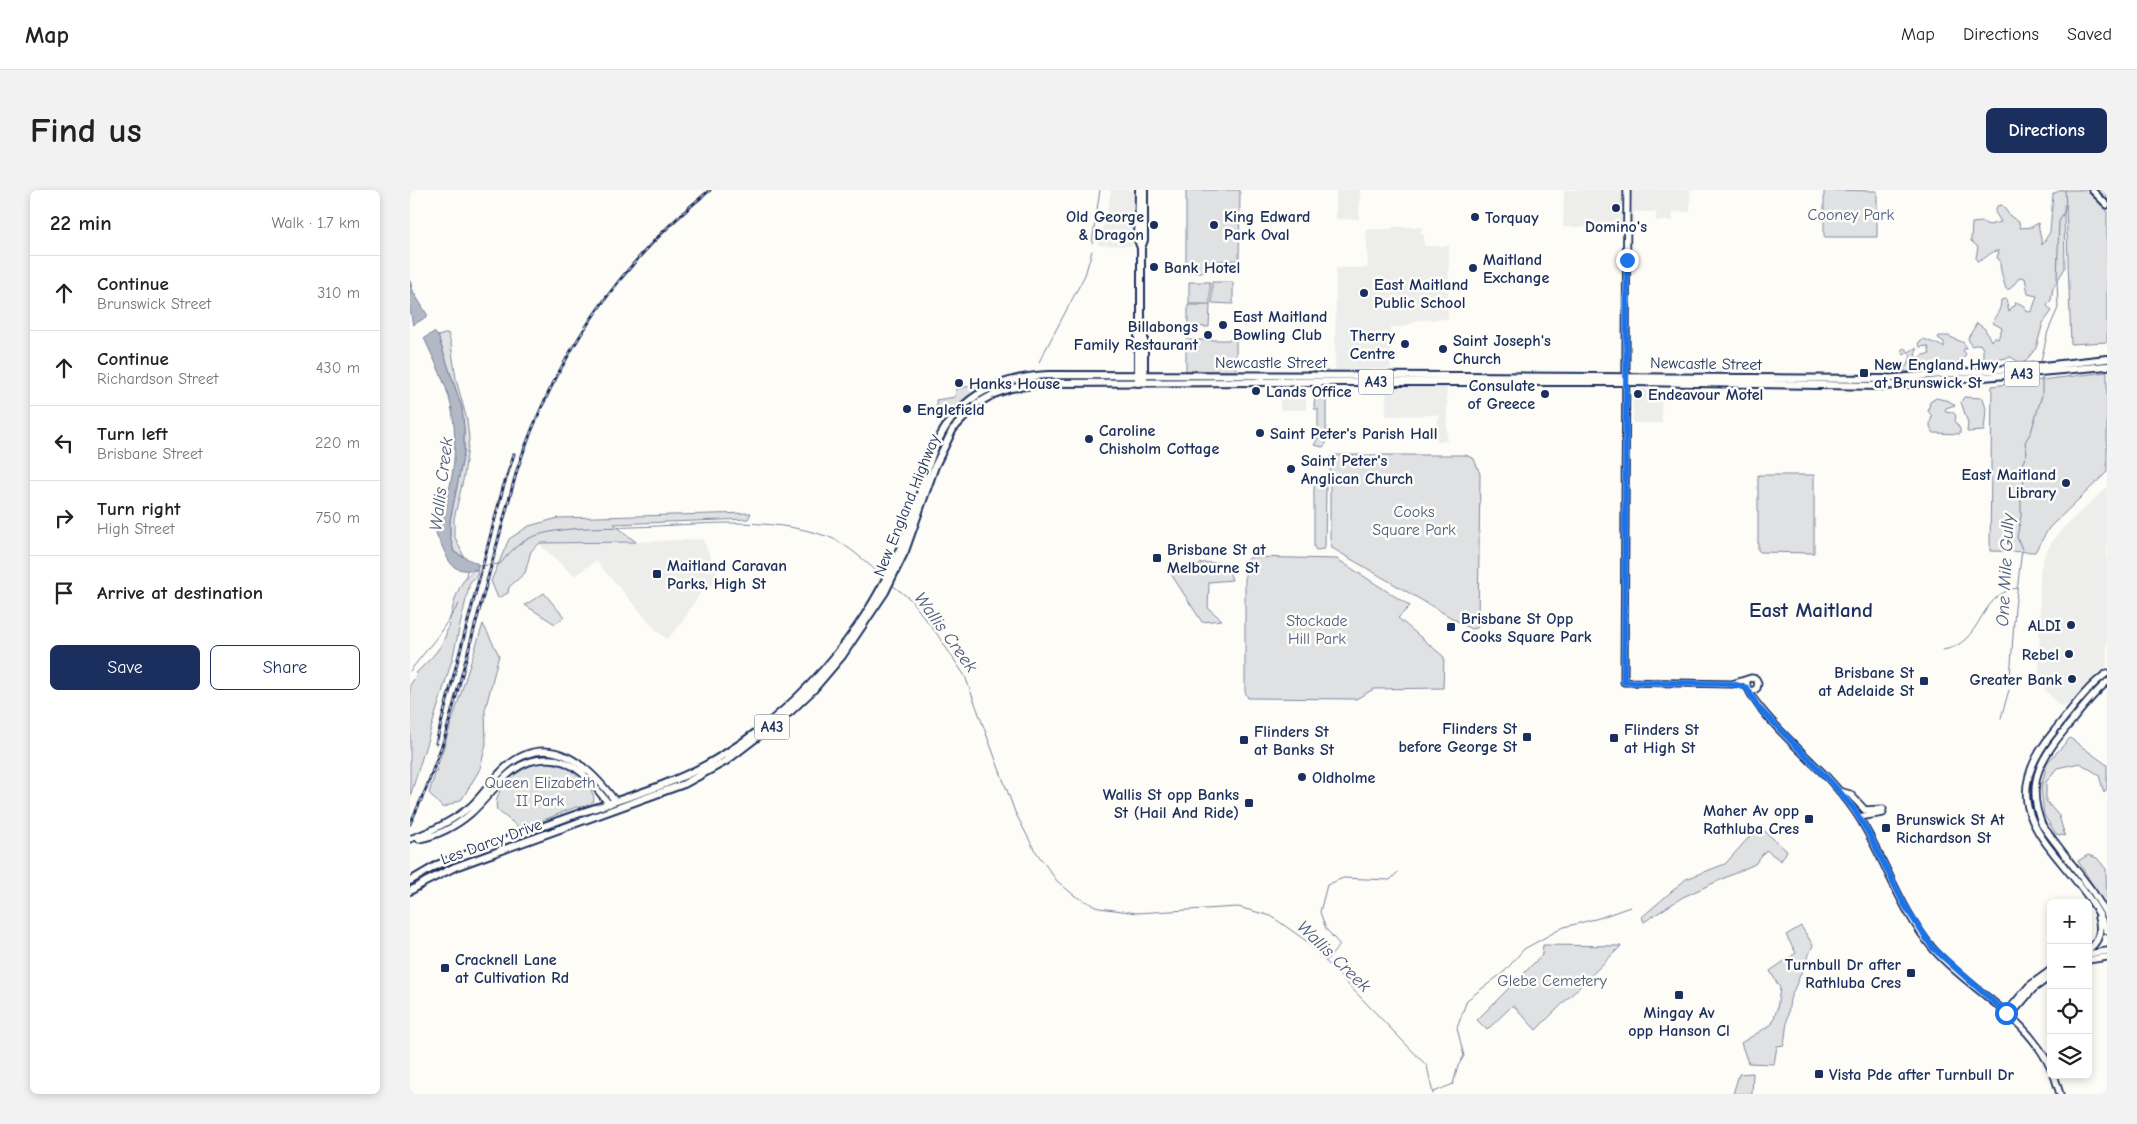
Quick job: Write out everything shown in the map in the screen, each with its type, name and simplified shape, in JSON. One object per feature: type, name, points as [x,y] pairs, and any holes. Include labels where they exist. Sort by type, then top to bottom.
[{"type":"main road","points":[[1138,190],[1138,240],[1141,248],[1141,321],[1138,330],[1141,380]]},
{"type":"main road","points":[[1141,248],[1144,240],[1144,190]]},
{"type":"main road","points":[[1627,190],[1624,682],[1732,684],[1747,681],[1751,678],[1756,680],[1758,685],[1755,700]]},
{"type":"main road","name":"A43","points":[[1941,379],[2107,359]]},
{"type":"main road","name":"A43","points":[[1941,379],[2107,366]]},
{"type":"main road","points":[[1239,376],[1245,382]]},
{"type":"main road","name":"Newcastle Street","points":[[1141,380],[1239,376],[1453,376],[1756,381],[1941,379]]},
{"type":"main road","points":[[1440,376],[1457,382]]},
{"type":"main road","points":[[1453,376],[1471,382]]},
{"type":"main road","name":"Newcastle Street","points":[[950,427],[994,394],[1048,379],[1245,382],[1471,382],[1743,378],[1756,381],[1883,386],[1941,379]]},
{"type":"main road","name":"New England Highway","points":[[614,811],[663,793],[706,773],[767,731],[803,700],[859,633],[883,591],[895,566],[950,427]]},
{"type":"main road","name":"New England Highway","points":[[612,803],[642,793],[708,763],[773,719],[799,696],[834,657],[883,591]]},
{"type":"main road","points":[[2089,899],[2042,840],[2035,828],[2026,797],[2027,781],[2038,753],[2084,694],[2107,673]]},
{"type":"main road","points":[[1747,681],[1748,689],[1760,710],[1840,791],[1859,817],[1904,904],[1936,951],[2008,1014],[2036,1043],[2047,1062]]},
{"type":"main road","points":[[2107,682],[2049,748],[2038,768],[2034,790],[2037,813],[2042,825],[2093,892],[2107,915]]},
{"type":"main road","points":[[1732,684],[1748,689],[1756,689]]},
{"type":"main road","points":[[410,839],[429,837],[465,814],[504,778],[517,762],[536,759],[553,759],[564,762],[581,772],[612,803],[614,811]]},
{"type":"main road","points":[[1840,791],[1850,794],[1865,810],[1883,811],[1859,817]]},
{"type":"main road","name":"Les Darcy Drive","points":[[410,882],[439,864],[612,803]]},
{"type":"main road","name":"Les Darcy Drive","points":[[410,891],[455,867],[614,811]]},
{"type":"main road","points":[[2092,903],[2107,931]]},
{"type":"main road","points":[[2092,903],[2100,923],[2100,934],[2092,947]]},
{"type":"main road","points":[[2092,952],[2107,951]]},
{"type":"main road","points":[[2092,959],[2107,957]]},
{"type":"main road","points":[[2008,1014],[2029,986],[2047,973]]},
{"type":"main road","points":[[2008,1014],[2033,989],[2047,979]]},
{"type":"main road","points":[[2055,1079],[2060,1093]]},
{"type":"street","points":[[2092,190],[2107,205]]},
{"type":"shaded area","points":[[1111,190],[1133,190],[1133,246],[1097,245],[1106,218]]},
{"type":"shaded area","points":[[1336,190],[1360,190],[1359,219],[1336,219]]},
{"type":"shaded area","points":[[1564,190],[1690,190],[1690,212],[1673,212],[1673,221],[1656,221],[1656,212],[1634,212],[1634,223],[1592,223],[1592,227],[1563,227]]},
{"type":"shaded area","points":[[1393,227],[1422,227],[1421,234],[1424,235],[1424,246],[1449,246],[1448,319],[1419,320],[1404,327],[1391,327],[1391,369],[1335,370],[1336,268],[1368,268],[1366,229],[1392,229]]},
{"type":"shaded area","points":[[410,281],[414,293],[428,316],[413,325],[410,310]]},
{"type":"shaded area","points":[[434,332],[438,336],[462,408],[464,429],[464,452],[450,521],[450,536],[454,552],[478,564],[478,569],[464,570],[454,567],[438,539],[436,530],[436,525],[451,483],[455,439],[449,397],[442,376],[424,338]]},
{"type":"shaded area","points":[[1386,387],[1447,387],[1447,441],[1437,441],[1438,415],[1386,416]]},
{"type":"shaded area","points":[[1280,388],[1307,388],[1306,410],[1280,410]]},
{"type":"shaded area","points":[[1633,389],[1661,389],[1662,423],[1633,423]]},
{"type":"shaded area","points":[[2107,487],[2107,666],[2095,675],[2069,703],[2063,706],[2059,705],[2045,690],[2039,677],[2040,570],[2045,554],[2053,540],[2063,528]]},
{"type":"shaded area","points":[[703,539],[720,580],[700,593],[681,624],[667,639],[658,632],[596,561],[574,576],[538,543],[614,543]]},
{"type":"green space","points":[[1186,190],[1240,190],[1239,260],[1206,261],[1205,272],[1186,272]]},
{"type":"green space","name":"Cooney Park","points":[[1826,190],[1877,191],[1877,237],[1824,237],[1824,192]]},
{"type":"green space","points":[[2061,190],[2107,190],[2107,342],[2071,344],[2066,205],[2064,205],[2065,268],[2053,288],[2051,300],[2047,306],[2052,311],[2043,323],[2036,348],[2025,362],[2017,361],[2011,357],[1991,361],[1983,358],[1983,349],[1980,344],[1971,346],[1968,338],[1977,323],[1985,329],[1991,341],[1994,337],[1998,339],[2002,328],[1993,323],[2000,308],[2001,300],[2006,299],[2009,312],[2016,302],[2025,306],[2025,310],[2029,312],[2032,311],[2037,296],[2028,294],[2025,278],[2020,277],[2010,289],[2006,289],[2000,260],[1997,258],[1999,251],[1993,252],[1977,261],[1978,247],[1971,241],[1972,223],[1982,222],[1989,225],[2001,222],[1995,212],[1997,206],[2002,205],[2010,216],[2019,222],[2020,228],[2032,227],[2038,223],[2042,245],[2050,232],[2053,194]]},
{"type":"green space","points":[[1189,282],[1210,282],[1210,304],[1189,304]]},
{"type":"green space","points":[[1212,282],[1233,282],[1233,304],[1212,303]]},
{"type":"green space","points":[[1188,305],[1210,305],[1209,327],[1188,326]]},
{"type":"green space","points":[[448,333],[456,379],[467,420],[469,439],[464,476],[454,519],[454,535],[464,557],[454,552],[450,536],[450,521],[464,452],[464,429],[462,408],[438,336]]},
{"type":"green space","points":[[1939,336],[1948,336],[1964,343],[1966,348],[1963,350],[1966,354],[1954,364],[1937,370],[1903,371],[1903,368],[1908,365],[1911,355],[1907,353],[1904,355],[1901,350],[1904,348],[1909,352],[1915,348],[1917,349],[1915,355],[1918,358],[1930,354],[1928,346],[1920,347],[1918,343],[1924,339],[1944,347],[1944,342],[1938,338]]},
{"type":"green space","points":[[1186,340],[1236,340],[1236,371],[1186,371]]},
{"type":"green space","points":[[2107,372],[2107,472],[2049,528],[2035,552],[1990,551],[1992,386]]},
{"type":"green space","points":[[981,384],[981,387],[961,403],[949,418],[944,418],[937,411],[936,400],[955,397],[956,389]]},
{"type":"green space","points":[[1315,388],[1326,388],[1326,444],[1323,447],[1314,445],[1318,438],[1318,409],[1314,409]]},
{"type":"green space","points":[[1964,397],[1983,398],[1986,409],[1984,431],[1967,432],[1968,423],[1961,402]]},
{"type":"green space","points":[[1936,398],[1949,401],[1955,405],[1946,408],[1945,411],[1953,412],[1956,416],[1955,421],[1960,429],[1960,434],[1934,433],[1932,431],[1930,425],[1932,416],[1928,411],[1930,402]]},
{"type":"green space","name":"Cooks Square Park","points":[[1333,455],[1466,455],[1474,459],[1480,474],[1477,628],[1471,629],[1332,548],[1330,540],[1330,458]]},
{"type":"green space","points":[[1758,475],[1814,475],[1814,553],[1760,552],[1758,550]]},
{"type":"green space","points":[[1316,484],[1323,484],[1326,487],[1325,547],[1324,549],[1316,550],[1314,547],[1314,487]]},
{"type":"green space","points":[[751,513],[748,519],[614,524],[636,542],[540,543],[531,551],[525,573],[509,587],[508,593],[498,598],[491,581],[509,539],[529,526],[558,518]]},
{"type":"green space","name":"Stockade Hill Park","points":[[1251,557],[1337,559],[1410,606],[1398,618],[1444,657],[1443,688],[1374,689],[1356,699],[1248,698],[1245,692],[1245,562]]},
{"type":"green space","points":[[1226,562],[1232,580],[1209,582],[1208,608],[1222,620],[1202,622],[1171,574],[1177,566],[1190,574],[1201,563]]},
{"type":"green space","points":[[474,570],[478,570],[477,576],[470,582],[452,660],[410,797],[410,685],[417,675],[416,673],[443,642],[458,592],[467,576]]},
{"type":"green space","points":[[544,593],[564,617],[555,624],[525,605]]},
{"type":"green space","points":[[483,624],[499,655],[485,710],[486,744],[480,769],[462,799],[443,808],[429,793]]},
{"type":"green space","points":[[2070,738],[2107,765],[2107,788],[2104,793],[2099,775],[2080,763],[2057,768],[2046,782],[2046,801],[2059,816],[2065,836],[2056,834],[2044,815],[2041,788],[2047,763]]},
{"type":"green space","name":"Queen Elizabeth II Park","points":[[541,763],[555,764],[573,772],[591,790],[594,801],[583,807],[576,807],[521,829],[497,810],[496,802],[503,786],[509,779],[533,765]]},
{"type":"green space","points":[[1759,826],[1787,851],[1781,861],[1766,850],[1755,864],[1683,897],[1644,922],[1642,917],[1686,879],[1725,864]]},
{"type":"green space","points":[[2088,855],[2097,858],[2106,869],[2107,904],[2105,905],[2078,861]]},
{"type":"green space","points":[[1801,926],[1813,945],[1790,999],[1784,1045],[1777,1046],[1774,1064],[1748,1063],[1741,1043],[1772,1024],[1777,1009],[1780,988],[1770,971],[1796,953],[1786,935]]},
{"type":"green space","name":"Glebe Cemetery","points":[[1543,945],[1621,946],[1536,1030],[1513,1005],[1487,1030],[1477,1020],[1542,955]]},
{"type":"green space","points":[[1753,1073],[1752,1094],[1733,1094],[1739,1074]]},
{"type":"waterway","points":[[1092,243],[1100,190]]},
{"type":"waterway","name":"One Mile Gully","points":[[2041,361],[2048,331],[2058,308],[2059,222],[2066,208],[2065,190]]},
{"type":"waterway","points":[[1039,362],[1085,275],[1092,251]]},
{"type":"waterway","name":"One Mile Gully","points":[[2010,678],[2015,608],[2022,549],[2017,537],[2021,516],[2021,492],[2024,481],[2021,467],[2027,453],[2025,442],[2031,432],[2042,395],[2042,377]]},
{"type":"waterway","name":"Wallis Creek","points":[[477,566],[500,564],[522,542],[543,533],[582,528],[732,523],[781,526],[829,537],[850,549],[884,578]]},
{"type":"waterway","points":[[465,580],[467,571]]},
{"type":"waterway","name":"Wallis Creek","points":[[891,584],[910,599],[937,634],[965,676],[1015,812],[1034,849],[1057,881],[1075,896],[1099,908],[1137,913],[1238,907],[1271,916],[1305,940],[1427,1066],[1433,1094]]},
{"type":"waterway","points":[[1943,650],[1956,646],[1966,639],[1994,600],[2004,592],[2017,588]]},
{"type":"waterway","points":[[410,671],[437,637],[459,604]]},
{"type":"waterway","name":"One Mile Gully","points":[[2001,718],[2009,690]]},
{"type":"waterway","points":[[1326,961],[1340,945],[1326,929],[1320,912],[1327,885],[1343,878],[1390,880],[1398,872]]},
{"type":"waterway","points":[[1434,1092],[1453,1084],[1458,1066],[1464,1056],[1457,1028],[1467,1000],[1505,971],[1524,949],[1564,927],[1599,918],[1630,907]]},
{"type":"railway","points":[[410,824],[426,789],[445,737],[517,470],[532,429],[550,390],[570,352],[593,316],[619,281],[677,218],[710,190]]},
{"type":"railway","points":[[436,743],[503,488],[514,454]]},
{"type":"place","name":"Domino's","points":[[1616,208]]},
{"type":"place","name":"Torquay","points":[[1475,217]]},
{"type":"place","name":"Old George & Dragon","points":[[1154,225]]},
{"type":"place","name":"King Edward Park Oval","points":[[1214,225]]},
{"type":"place","name":"Bank Hotel","points":[[1154,267]]},
{"type":"place","name":"Maitland Exchange","points":[[1473,268]]},
{"type":"place","name":"East Maitland Public School","points":[[1364,293]]},
{"type":"place","name":"East Maitland Bowling Club","points":[[1223,325]]},
{"type":"place","name":"Billabongs Family Restaurant","points":[[1208,335]]},
{"type":"place","name":"Therry Centre","points":[[1405,344]]},
{"type":"place","name":"Saint Joseph's Church","points":[[1443,349]]},
{"type":"place","name":"New England Hwy at Brunswick St","points":[[1864,373]]},
{"type":"place","name":"Hanks House","points":[[959,383]]},
{"type":"place","name":"Lands Office","points":[[1256,391]]},
{"type":"place","name":"Consulate of Greece","points":[[1545,394]]},
{"type":"place","name":"Endeavour Motel","points":[[1638,394]]},
{"type":"place","name":"Englefield","points":[[907,409]]},
{"type":"place","name":"Saint Peter's Parish Hall","points":[[1260,433]]},
{"type":"place","name":"Caroline Chisholm Cottage","points":[[1089,439]]},
{"type":"place","name":"Saint Peter's Anglican Church","points":[[1291,469]]},
{"type":"place","name":"East Maitland Library","points":[[2066,483]]},
{"type":"place","name":"Brisbane St at Melbourne St","points":[[1157,558]]},
{"type":"place","name":"Maitland Caravan Parks, High St","points":[[657,574]]},
{"type":"place","name":"ALDI","points":[[2071,625]]},
{"type":"place","name":"Brisbane St Opp Cooks Square Park","points":[[1451,627]]},
{"type":"place","name":"Rebel","points":[[2069,654]]},
{"type":"place","name":"Greater Bank","points":[[2072,679]]},
{"type":"place","name":"Brisbane St at Adelaide St","points":[[1924,681]]},
{"type":"place","name":"Flinders St before George St","points":[[1527,737]]},
{"type":"place","name":"Flinders St at High St","points":[[1614,738]]},
{"type":"place","name":"Flinders St at Banks St","points":[[1244,740]]},
{"type":"place","name":"Oldholme","points":[[1302,777]]},
{"type":"place","name":"Wallis St opp Banks St (Hail And Ride)","points":[[1249,803]]},
{"type":"place","name":"Maher Av opp Rathluba Cres","points":[[1809,819]]},
{"type":"place","name":"Brunswick St At Richardson St","points":[[1886,828]]},
{"type":"place","name":"Cracknell Lane at Cultivation Rd","points":[[445,968]]},
{"type":"place","name":"Turnbull Dr after Rathluba Cres","points":[[1911,973]]},
{"type":"place","name":"Mingay Av opp Hanson Cl","points":[[1679,995]]},
{"type":"place","name":"Vista Pde after Turnbull Dr","points":[[1819,1074]]},
{"type":"district","name":"East Maitland","points":[[1811,610]]},
{"type":"route","points":[[1627,260],[1624,682],[1732,684],[1747,688],[1758,707],[1840,791],[1854,809],[1870,836],[1904,904],[1932,947],[2006,1013]]}]
